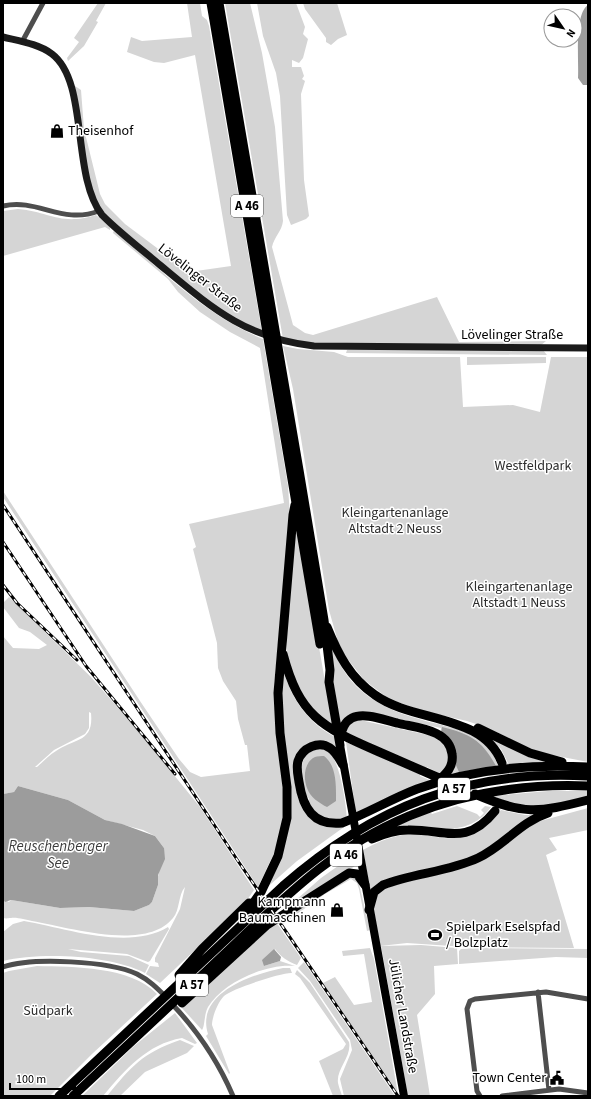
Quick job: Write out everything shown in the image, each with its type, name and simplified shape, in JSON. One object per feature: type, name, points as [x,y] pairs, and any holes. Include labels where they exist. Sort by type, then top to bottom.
[{"type":"highway","name":"A 46","points":[[211,3],[324,620],[343,662],[349,671],[367,689],[387,702],[404,710],[459,725],[476,732],[488,741],[496,750],[502,763]]},
{"type":"highway","name":"A 46","points":[[219,3],[273,340],[295,505],[299,514],[325,672],[330,682],[340,725]]},
{"type":"highway","points":[[227,936],[254,903],[265,883],[278,856],[287,818],[287,787],[278,713],[278,675],[282,650],[295,505]]},
{"type":"highway","points":[[324,620],[330,682]]},
{"type":"highway","points":[[282,650],[289,678],[303,703],[321,722],[342,736],[505,806],[536,811],[588,800]]},
{"type":"highway","points":[[340,744],[340,725],[352,718],[367,717],[430,731],[442,736],[451,747],[452,764],[446,775],[435,783]]},
{"type":"highway","points":[[459,725],[467,724],[517,748],[545,758],[588,766]]},
{"type":"highway","points":[[343,765],[335,752],[325,746],[311,746],[305,750],[298,760],[297,768],[304,803],[311,814],[328,823],[342,823],[400,796],[435,783],[510,768],[588,766]]},
{"type":"highway","name":"A 57","points":[[59,1096],[227,936],[283,886],[323,852],[374,821],[417,801],[481,782],[525,776],[588,776]]},
{"type":"highway","name":"A 57","points":[[73,1096],[162,1012],[319,869],[354,844],[401,819],[431,807],[476,794],[525,787],[588,786]]},
{"type":"highway","points":[[370,910],[374,892],[383,885],[476,859],[493,850],[524,823],[536,817],[588,804]]},
{"type":"highway","name":"A 46","points":[[221,958],[235,950],[306,884],[364,843],[383,834],[406,830],[459,834],[482,824],[495,811]]},
{"type":"highway","points":[[323,852],[333,841],[365,813]]},
{"type":"highway","points":[[162,1012],[182,1003],[258,933],[287,911],[349,873],[357,874],[365,885]]},
{"type":"highway","points":[[122,1036],[127,1026],[175,980],[202,949],[242,910],[265,883]]},
{"type":"main road","name":"Jülicher Landstraße","points":[[340,744],[350,806],[404,1096]]},
{"type":"street","points":[[22,42],[43,3]]},
{"type":"street","name":"Lövelinger Straße","points":[[3,37],[43,48],[52,53],[59,60],[66,73],[73,94],[80,148],[90,190],[99,211],[108,221],[213,309],[246,328],[283,341],[330,347],[588,348]]},
{"type":"street","points":[[3,206],[26,205],[66,215],[84,215],[99,211]]},
{"type":"street","points":[[3,967],[35,962],[89,964],[129,971],[153,984],[180,1012],[204,1042],[225,1079],[232,1096]]},
{"type":"street","points":[[480,1096],[477,1091],[475,1078],[467,1009],[469,1003],[475,999],[538,992],[561,993],[588,999]]},
{"type":"street","points":[[538,992],[549,1090]]},
{"type":"street","points":[[502,1096],[566,1089],[588,1093]]},
{"type":"green space","points":[[98,3],[106,3],[96,21],[98,22],[84,46],[68,61],[67,58],[79,42],[74,38]]},
{"type":"green space","points":[[187,3],[200,3],[202,16],[207,20],[209,26],[262,332],[214,307],[105,215],[97,201],[86,169],[80,136],[75,86],[81,90],[84,129],[100,194],[105,204],[125,224],[189,272],[231,266],[195,55],[164,63],[154,62],[127,52],[131,37],[142,41],[192,37]]},
{"type":"green space","points":[[225,3],[250,3],[262,53],[275,127],[283,221],[272,247],[293,325],[305,333],[313,335],[437,297],[459,342],[546,341],[540,346],[330,345],[283,339]]},
{"type":"green space","points":[[257,3],[296,3],[305,27],[303,34],[308,39],[303,58],[299,63],[292,60],[292,67],[301,67],[304,76],[302,79],[305,81],[301,94],[304,180],[309,216],[306,219],[291,225],[287,215],[280,96],[276,73],[263,36]]},
{"type":"green space","points":[[303,3],[337,3],[347,35],[338,39],[331,45],[326,42],[326,38],[305,9]]},
{"type":"green space","points":[[18,209],[64,219],[84,218],[96,215],[110,227],[110,230],[105,227],[3,256],[3,211]]},
{"type":"green space","points":[[114,230],[203,305],[222,318],[263,339],[288,486],[290,517],[274,686],[276,734],[284,790],[283,821],[275,851],[258,887],[3,497],[3,491],[140,701],[179,759],[190,772],[201,777],[250,771],[247,745],[245,745],[238,719],[236,701],[223,681],[218,668],[217,643],[193,549],[196,547],[189,524],[284,503],[260,348],[230,332],[200,312],[178,292],[168,279],[113,233]]},
{"type":"green space","points":[[283,346],[298,349],[334,352],[348,357],[460,357],[463,407],[513,405],[540,412],[551,357],[588,357],[588,762],[542,753],[524,746],[488,728],[467,721],[423,711],[398,702],[385,696],[364,680],[346,657],[338,642],[329,610],[293,389]]},
{"type":"green space","points":[[347,350],[543,350],[547,355],[346,353]]},
{"type":"green space","points":[[467,357],[546,357],[546,363],[467,365]]},
{"type":"green space","points":[[298,527],[333,727],[318,716],[298,690],[287,654],[287,634],[295,528]]},
{"type":"green space","points":[[9,597],[91,677],[134,726],[200,807],[254,890],[245,903],[160,983],[146,974],[150,966],[159,967],[158,963],[155,962],[155,958],[180,909],[185,887],[181,894],[177,911],[173,918],[161,928],[145,934],[126,935],[85,932],[19,918],[3,918],[3,899],[9,902],[11,900],[60,908],[89,907],[134,911],[149,905],[152,902],[158,885],[157,881],[164,848],[155,836],[143,830],[105,820],[68,800],[18,786],[14,792],[3,794],[3,636],[13,648],[39,649],[47,645],[30,632],[19,628],[3,607],[3,603]],"holes":[[[89,712],[91,713],[91,723],[89,730],[86,735],[56,751],[37,767],[35,767],[54,750],[85,734],[89,728]]]},
{"type":"green space","points":[[327,635],[336,656],[347,675],[357,687],[378,703],[402,714],[461,730],[477,737],[489,747],[498,766],[508,763],[501,749],[488,736],[556,763],[449,778],[453,769],[441,728],[389,717],[367,715],[340,728]]},
{"type":"green space","points":[[282,666],[290,688],[301,707],[316,724],[335,737],[337,751],[324,743],[297,758],[308,813],[344,827],[297,861],[263,891],[282,853]]},
{"type":"green space","points":[[360,720],[437,737],[447,747],[449,761],[442,775],[427,767],[425,769],[346,734],[349,724]]},
{"type":"green space","points":[[346,742],[421,774],[420,776],[432,781],[356,814]]},
{"type":"green space","points":[[317,748],[328,751],[336,763],[342,783],[347,819],[340,821],[318,816],[308,802],[309,799],[303,788],[301,772],[305,755]]},
{"type":"green space","points":[[548,791],[588,791],[588,797],[555,805],[521,807],[492,796]]},
{"type":"green space","points":[[457,806],[477,814],[480,817],[484,813],[481,810],[485,806],[491,807],[482,817],[471,824],[459,828],[433,830],[394,827],[430,812],[432,814]]},
{"type":"green space","points":[[588,808],[588,830],[549,838],[557,850],[546,855],[574,948],[466,947],[407,943],[380,946],[373,904],[374,897],[386,887],[470,865],[533,823]]},
{"type":"green space","points":[[501,810],[525,815],[538,815],[488,851],[371,894],[363,850],[381,841],[408,834],[443,838],[468,835],[489,823]]},
{"type":"green space","points":[[355,854],[355,866],[280,914],[321,878]]},
{"type":"green space","points":[[350,876],[358,881],[370,930],[367,931],[357,883],[351,879],[325,894],[283,924],[280,919]]},
{"type":"green space","points":[[24,921],[97,936],[135,937],[152,934],[168,927],[169,929],[148,962],[127,954],[68,949],[81,952],[129,956],[149,965],[145,973],[113,962],[75,957],[36,957],[3,961],[3,932],[13,924]]},
{"type":"green space","points":[[276,922],[301,958],[297,965],[284,958],[275,949],[264,966],[280,961],[295,966],[284,966],[259,971],[235,982],[215,998],[208,1007],[202,1030],[181,1007]]},
{"type":"green space","points":[[421,945],[457,948],[458,964],[434,966],[435,994],[417,1015],[430,1096],[408,1096],[381,946]]},
{"type":"green space","points":[[370,948],[374,959],[398,1094],[323,983],[335,977],[354,1005],[372,1002],[364,954],[343,956],[342,951]]},
{"type":"green space","points":[[461,949],[588,949],[588,958],[556,957],[459,964],[459,951]]},
{"type":"green space","points":[[304,962],[395,1096],[344,1096],[340,1079],[352,1050],[350,1040],[310,981],[298,968]]},
{"type":"green space","name":"Südpark","points":[[37,966],[84,968],[117,973],[146,985],[157,994],[92,1054],[50,1096],[3,1096],[3,973]]},
{"type":"green space","points":[[283,968],[290,968],[292,973],[268,978],[236,989],[224,996],[218,1006],[212,1025],[230,1073],[229,1074],[206,1036],[208,1034],[206,1020],[210,1007],[218,997],[229,988],[257,975]]},
{"type":"green space","points":[[297,970],[310,983],[349,1042],[348,1053],[338,1078],[342,1096],[333,1096],[319,1061],[343,1049],[346,1044],[300,978],[295,974]]},
{"type":"green space","points":[[175,1013],[197,1043],[195,1044],[182,1038],[169,1041],[158,1046],[147,1052],[128,1068],[103,1096],[82,1096],[134,1046]]},
{"type":"green space","points":[[180,1040],[194,1046],[187,1053],[145,1072],[120,1096],[107,1096],[138,1062],[156,1050]]},
{"type":"water","points":[[588,5],[588,85],[583,85],[578,78],[578,48],[583,48],[584,10]]},
{"type":"water","points":[[442,727],[460,732],[474,739],[486,750],[496,766],[459,772],[441,732]]},
{"type":"water","points":[[318,756],[324,756],[334,771],[336,783],[336,801],[327,807],[318,802],[310,794],[305,780],[305,771],[311,759]]},
{"type":"water","name":"Reuschenberger See","points":[[18,786],[68,800],[105,820],[122,824],[155,836],[164,848],[165,859],[158,875],[158,885],[152,902],[149,905],[134,911],[89,907],[60,908],[11,900],[5,902],[3,899],[3,794],[14,792]]},
{"type":"water","points":[[274,949],[281,957],[280,961],[264,966],[262,960]]},
{"type":"tunnel","points":[[496,809],[504,788],[504,772]]},
{"type":"railway","points":[[3,505],[238,861],[398,1096]]},
{"type":"railway","points":[[3,542],[86,666],[175,774]]},
{"type":"railway","points":[[3,585],[17,603],[77,660]]},
{"type":"place","name":"Theisenhof","points":[[57,131]]},
{"type":"place","name":"Kampmann Baumaschinen","points":[[337,910]]},
{"type":"place","name":"Spielpark Eselspfad / Bolzplatz","points":[[435,935]]},
{"type":"place","name":"Town Center","points":[[557,1078]]},
{"type":"park label","name":"Westfeldpark","points":[[533,466]]},
{"type":"park label","name":"Kleingartenanlage Altstadt 2 Neuss","points":[[395,522]]},
{"type":"park label","name":"Kleingartenanlage Altstadt 1 Neuss","points":[[519,596]]}]
